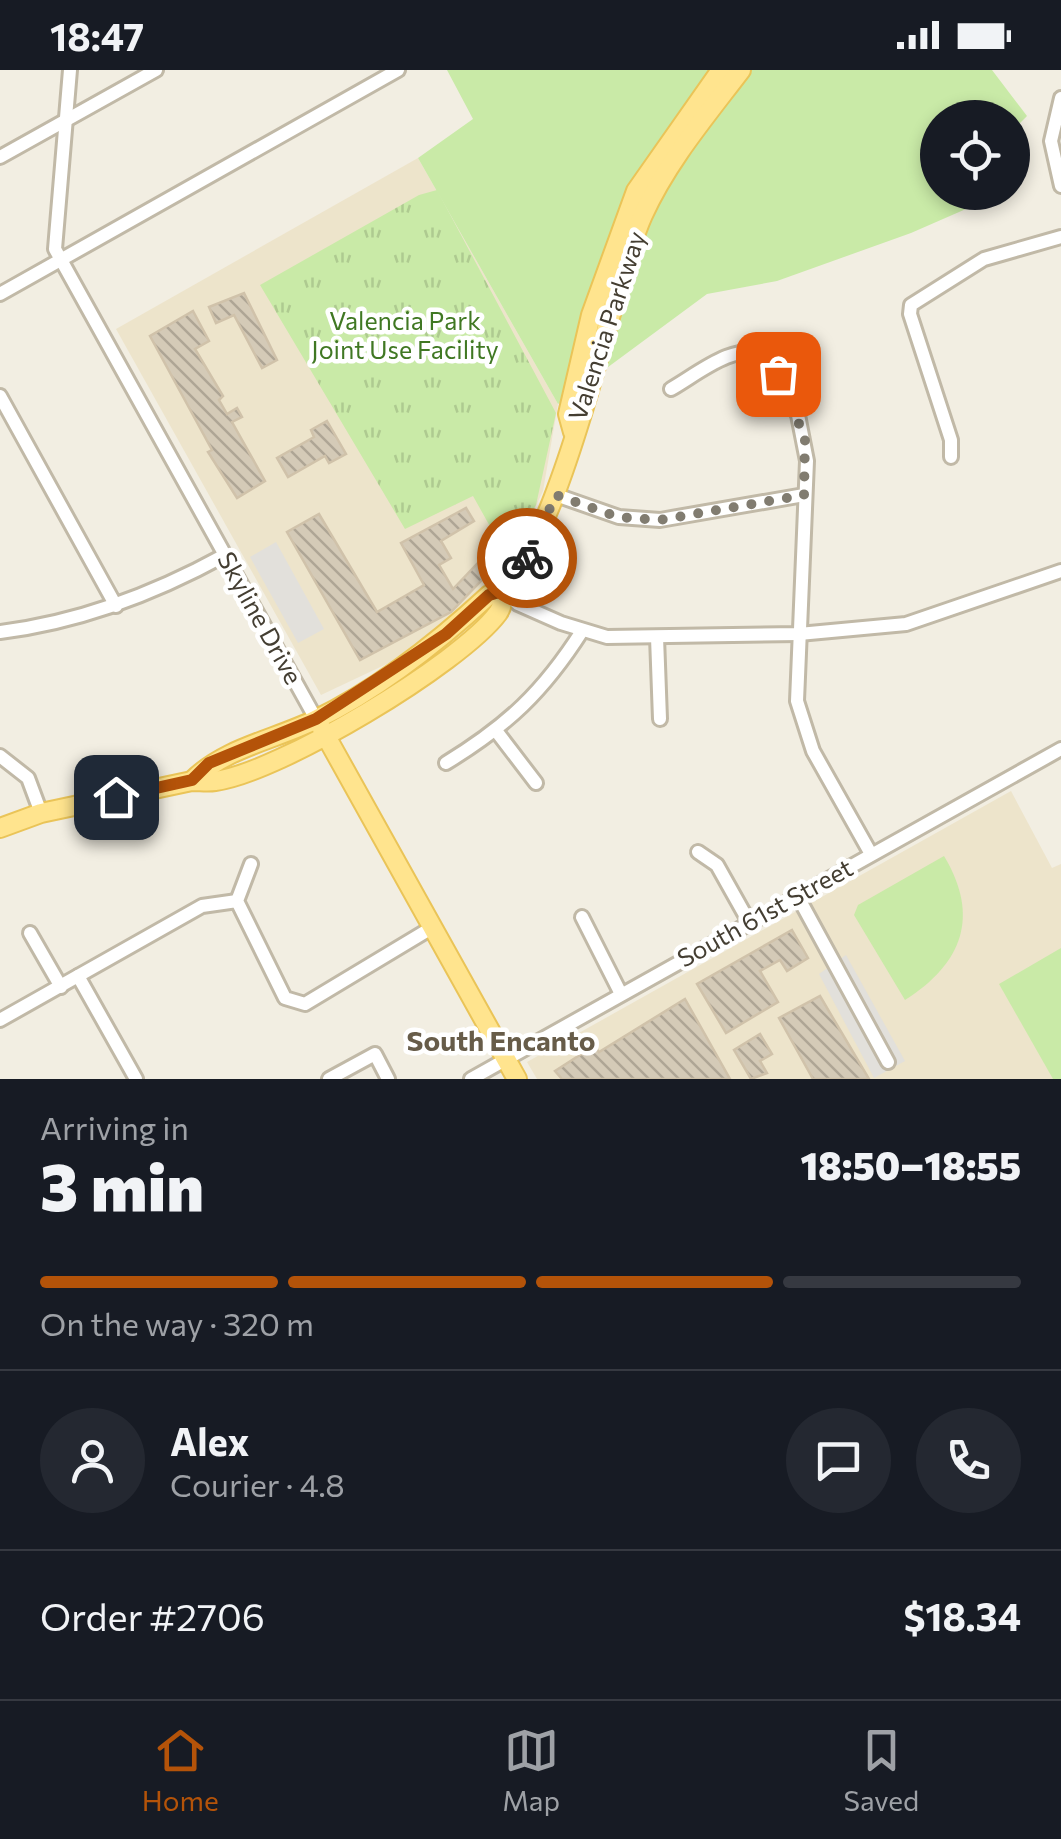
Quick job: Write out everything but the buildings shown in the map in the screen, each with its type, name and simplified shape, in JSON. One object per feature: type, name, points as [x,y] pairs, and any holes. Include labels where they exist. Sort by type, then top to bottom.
[{"type":"main road","name":"Valencia Parkway","points":[[573,432],[568,414],[591,315],[636,191],[721,70]]},
{"type":"main road","name":"Valencia Parkway","points":[[0,828],[40,814],[192,780],[216,781],[321,728],[457,651],[499,612],[502,591],[533,550],[556,495],[573,432],[584,412],[613,292],[645,209],[684,144],[741,70]]},
{"type":"main road","name":"Skyline Drive","points":[[321,728],[517,1079]]},
{"type":"street","points":[[61,261],[53,235],[70,70]]},
{"type":"street","points":[[0,158],[156,70]]},
{"type":"street","points":[[0,294],[398,70]]},
{"type":"street","points":[[1061,98],[1054,115],[1052,152],[1061,186]]},
{"type":"street","points":[[951,458],[950,440],[910,314],[912,305],[984,259],[1061,238]]},
{"type":"street","name":"Skyline Drive","points":[[61,261],[321,728]]},
{"type":"street","points":[[671,389],[737,352],[752,349],[766,354],[805,438],[797,701],[802,723],[871,854]]},
{"type":"street","points":[[0,396],[116,606]]},
{"type":"street","points":[[556,495],[618,517],[660,520],[804,495]]},
{"type":"street","points":[[0,632],[71,620],[116,606],[225,555]]},
{"type":"street","points":[[502,591],[518,604],[607,638],[799,634],[906,624],[1061,571]]},
{"type":"street","points":[[446,763],[498,732],[549,683],[582,631]]},
{"type":"street","points":[[658,638],[660,719]]},
{"type":"street","points":[[498,732],[536,783]]},
{"type":"street","name":"South 61st Street","points":[[472,1079],[1061,749]]},
{"type":"street","points":[[0,756],[9,759],[28,778],[40,814]]},
{"type":"street","points":[[698,852],[717,865],[749,922]]},
{"type":"street","points":[[252,864],[237,901],[285,998],[293,1004],[306,1004],[433,927]]},
{"type":"street","points":[[797,895],[888,1062]]},
{"type":"street","points":[[1,1017],[202,906],[237,901]]},
{"type":"street","points":[[582,917],[621,994]]},
{"type":"street","points":[[30,933],[61,987]]},
{"type":"street","points":[[78,976],[136,1079]]},
{"type":"street","points":[[329,1079],[374,1054],[388,1079]]},
{"type":"shaded area","points":[[418,158],[558,404],[543,491],[517,546],[465,608],[393,661],[321,695],[116,329]]},
{"type":"shaded area","points":[[276,542],[324,629],[298,643],[250,557]]},
{"type":"shaded area","points":[[1011,791],[1052,868],[1061,864],[1061,1079],[537,1079],[527,1062]]},
{"type":"shaded area","points":[[846,955],[905,1061],[874,1078],[819,974]]},
{"type":"green space","points":[[447,70],[992,70],[1015,100],[920,100],[920,210],[964,210],[777,281],[707,294],[558,404],[418,158],[473,119]]},
{"type":"green space","name":"Valencia Park Joint Use Facility","points":[[437,190],[556,413],[536,505],[506,555],[473,496],[405,529],[260,285],[419,195]]},
{"type":"green space","points":[[944,856],[961,899],[960,937],[941,970],[905,1000],[854,915],[858,905]]},
{"type":"green space","points":[[1061,948],[1061,1079],[1053,1079],[999,984]]},
{"type":"way so far","points":[[527,558],[556,495],[618,517],[660,520],[804,495],[808,461],[805,438],[778,374]]},
{"type":"district","name":"South Encanto","points":[[501,1041]]},
{"type":"route","points":[[116,797],[192,780],[209,763],[316,719],[397,670],[446,634],[489,595],[502,591],[527,558]]}]
